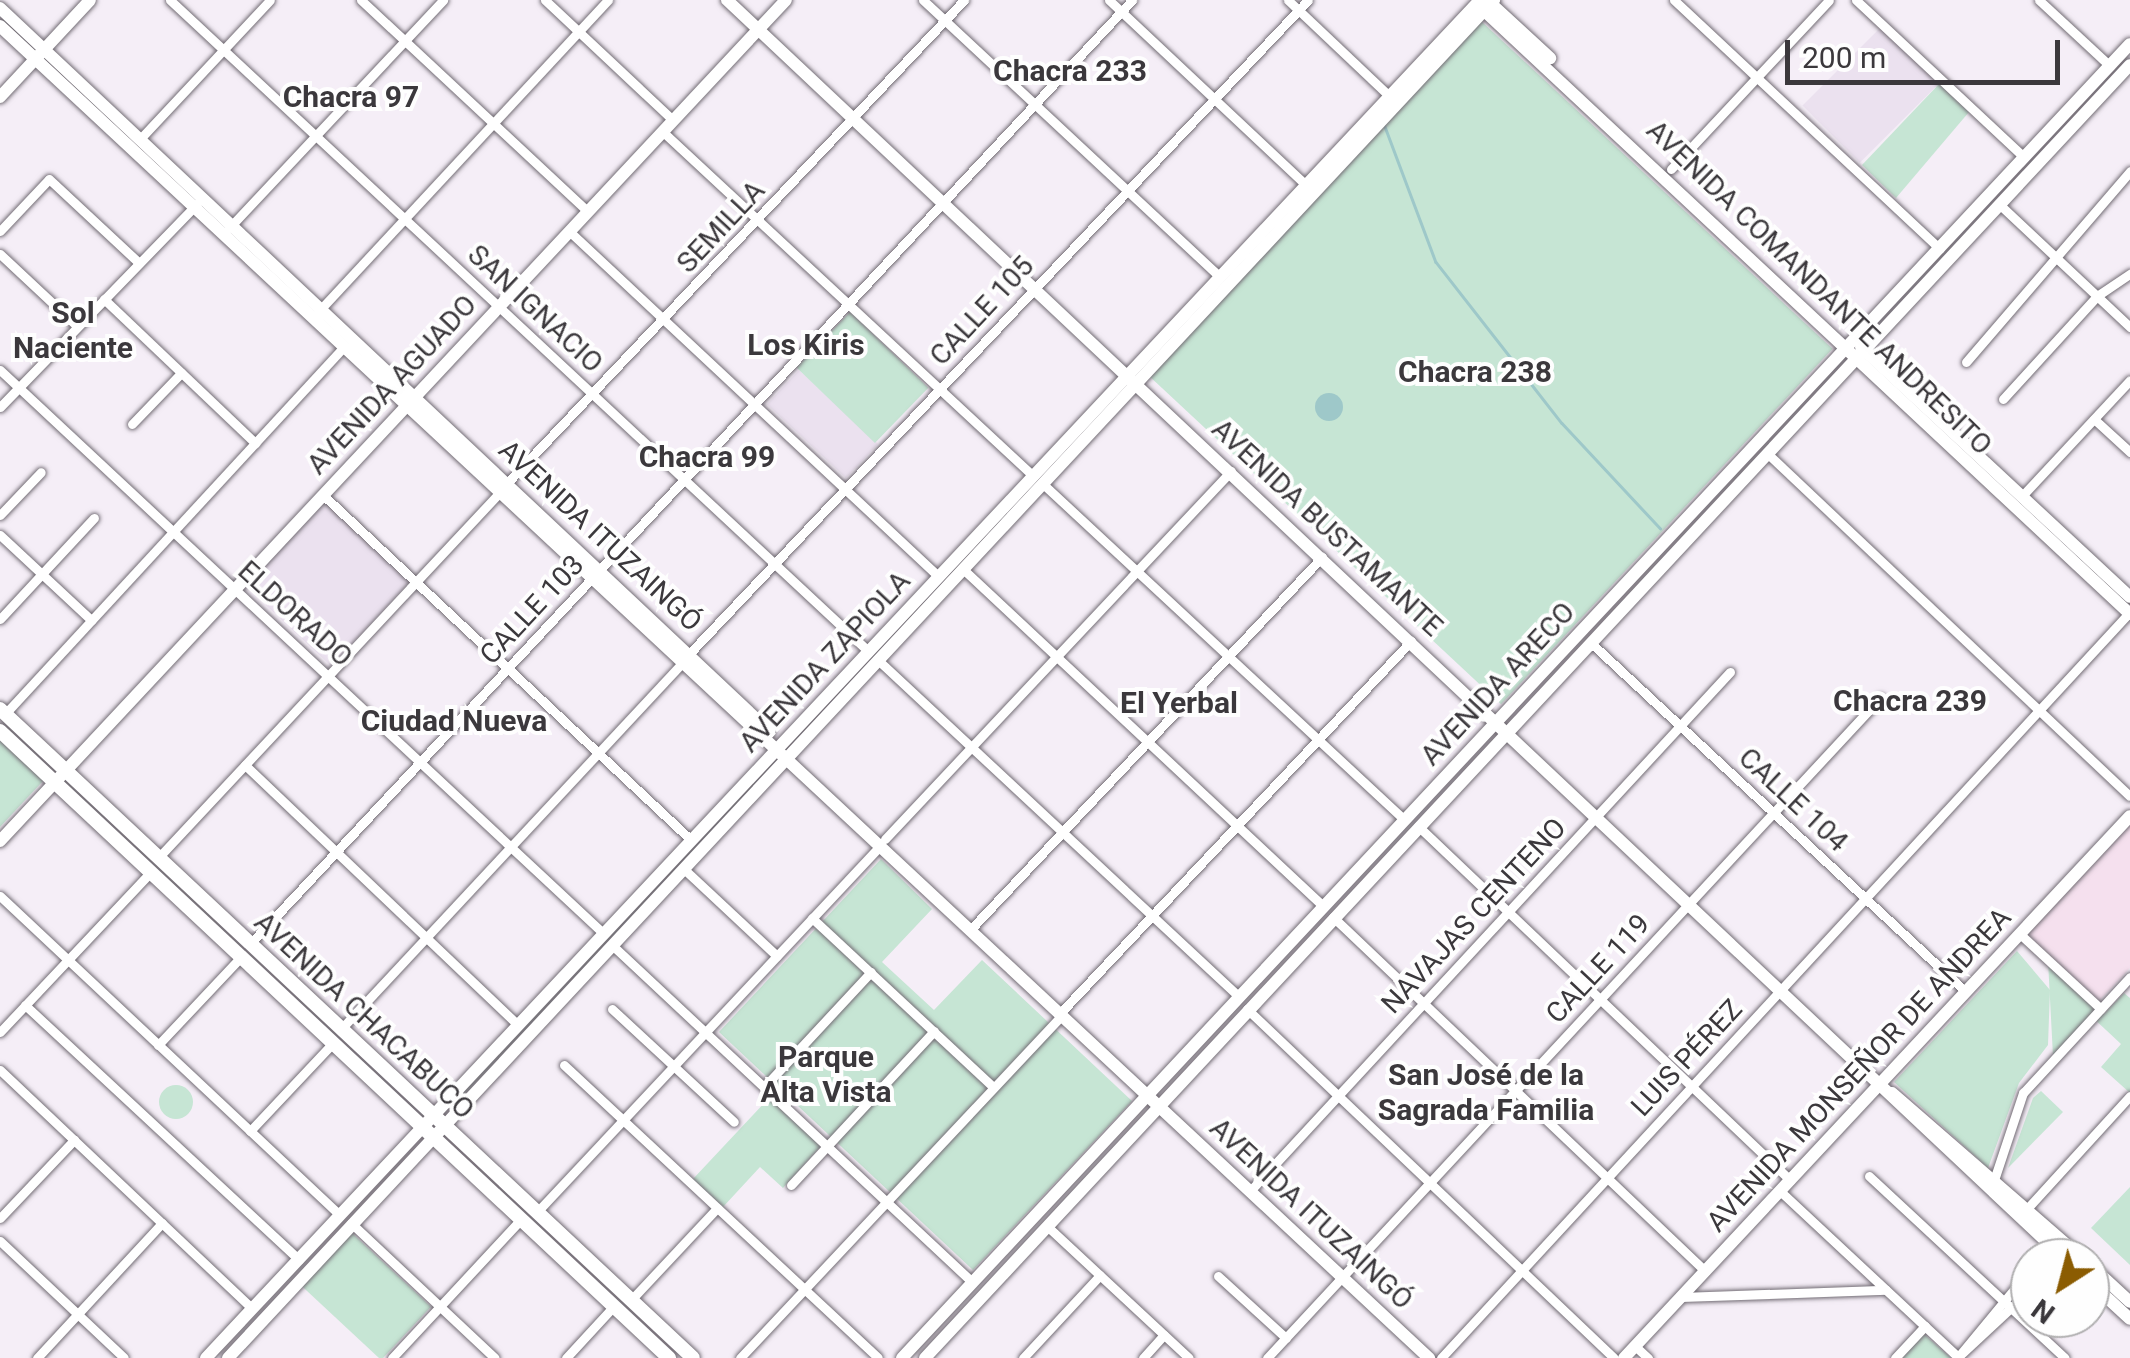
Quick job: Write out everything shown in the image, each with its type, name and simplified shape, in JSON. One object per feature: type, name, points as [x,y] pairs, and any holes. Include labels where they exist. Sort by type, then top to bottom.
[{"type":"main road","points":[[0,96],[90,0]]},
{"type":"main road","name":"AVENIDA BUSTAMANTE","points":[[727,0],[2047,1238]]},
{"type":"main road","name":"AVENIDA AGUADO","points":[[760,33],[786,0]]},
{"type":"main road","name":"AVENIDA AGUADO","points":[[0,850],[235,589],[587,211],[795,0]]},
{"type":"main road","name":"AVENIDA ZAPIOLA","points":[[873,656],[964,570],[1038,480],[1483,2]]},
{"type":"main road","name":"AVENIDA COMANDANTE ANDRESITO","points":[[1483,2],[1671,169],[2130,613]]},
{"type":"main road","name":"AVENIDA COMANDANTE ANDRESITO","points":[[1483,2],[2130,597]]},
{"type":"main road","name":"AVENIDA ITUZAINGÓ","points":[[0,8],[39,54],[1429,1358]]},
{"type":"main road","name":"AVENIDA ITUZAINGÓ","points":[[0,26],[140,139],[199,202]]},
{"type":"main road","name":"AVENIDA ARECO","points":[[1501,728],[1590,642],[1768,452],[1940,249],[2130,44]]},
{"type":"main road","name":"AVENIDA ARECO","points":[[902,1358],[2130,64]]},
{"type":"main road","name":"AVENIDA ZAPIOLA","points":[[1131,379],[1218,275],[1309,188]]},
{"type":"main road","name":"AVENIDA ITUZAINGÓ","points":[[317,313],[344,347],[411,401]]},
{"type":"main road","name":"AVENIDA ZAPIOLA","points":[[438,1118],[518,1026],[684,869],[873,656],[938,576],[1038,480]]},
{"type":"main road","name":"AVENIDA CHACABUCO","points":[[2,712],[158,858],[246,951],[337,1036],[426,1131],[669,1358]]},
{"type":"main road","name":"AVENIDA CHACABUCO","points":[[0,731],[150,872],[246,951]]},
{"type":"main road","name":"AVENIDA ZAPIOLA","points":[[228,1358],[345,1219],[607,939],[691,840],[785,751]]},
{"type":"main road","name":"AVENIDA AGUADO","points":[[0,842],[58,785]]},
{"type":"main road","name":"AVENIDA MONSEÑOR DE ANDREA","points":[[1624,1358],[2130,816]]},
{"type":"main road","name":"AVENIDA ARECO","points":[[928,1357],[1160,1106],[1243,1003]]},
{"type":"main road","name":"AVENIDA CHACABUCO","points":[[337,1036],[438,1118],[694,1358]]},
{"type":"main road","name":"AVENIDA BUSTAMANTE","points":[[1892,1093],[1994,1180],[2023,1214]]},
{"type":"main road","name":"AVENIDA ZAPIOLA","points":[[206,1358],[299,1260],[345,1219]]},
{"type":"main road","points":[[2110,1284],[2130,1302]]},
{"type":"main road","points":[[2110,1300],[2130,1319]]},
{"type":"street","name":"SAN IGNACIO","points":[[170,0],[1150,915],[1614,1358]]},
{"type":"street","points":[[140,139],[270,0]]},
{"type":"street","points":[[361,0],[587,211]]},
{"type":"street","points":[[228,230],[442,0]]},
{"type":"street","points":[[545,0],[673,120]]},
{"type":"street","points":[[317,313],[608,0]]},
{"type":"street","points":[[923,0],[1218,275]]},
{"type":"street","name":"SEMILLA","points":[[158,858],[964,0]]},
{"type":"street","points":[[1109,0],[1309,188]]},
{"type":"street","name":"CALLE 103","points":[[158,1044],[1132,0]]},
{"type":"street","points":[[1288,0],[1385,104]]},
{"type":"street","name":"CALLE 105","points":[[250,1130],[774,564],[1308,0]]},
{"type":"street","points":[[1674,0],[1940,249]]},
{"type":"street","points":[[1671,169],[1830,0]]},
{"type":"street","points":[[1856,0],[2024,157]]},
{"type":"street","points":[[2039,0],[2110,66]]},
{"type":"street","points":[[662,131],[1509,912],[1692,1086],[1886,1290],[1958,1358]]},
{"type":"street","points":[[1966,362],[2061,262],[2061,245],[2130,170]]},
{"type":"street","points":[[0,231],[49,179],[139,263]]},
{"type":"street","points":[[0,407],[199,202]]},
{"type":"street","points":[[2000,204],[2130,326]]},
{"type":"street","points":[[569,231],[938,576]]},
{"type":"street","points":[[0,254],[78,326]]},
{"type":"street","points":[[2003,399],[2097,296],[2130,274]]},
{"type":"street","points":[[104,299],[255,443]]},
{"type":"street","points":[[2,712],[344,347]]},
{"type":"street","name":"ELDORADO","points":[[0,370],[329,674],[972,1282]]},
{"type":"street","points":[[132,424],[181,372]]},
{"type":"street","points":[[2022,496],[2130,380]]},
{"type":"street","points":[[2094,418],[2130,452]]},
{"type":"street","points":[[1768,452],[2130,796]]},
{"type":"street","points":[[0,516],[41,472]]},
{"type":"street","points":[[537,1212],[968,745],[1231,472]]},
{"type":"street","points":[[322,495],[691,840]]},
{"type":"street","points":[[0,619],[94,518]]},
{"type":"street","points":[[0,535],[91,620]]},
{"type":"street","points":[[972,927],[1322,557]]},
{"type":"street","points":[[964,570],[1705,1271]]},
{"type":"street","points":[[2040,711],[2130,613]]},
{"type":"street","points":[[740,1358],[1411,640]]},
{"type":"street","name":"CALLE 104","points":[[1590,642],[1966,992]]},
{"type":"street","name":"NAVAJAS CENTENO","points":[[1250,1191],[1730,672]]},
{"type":"street","name":"CALLE 119","points":[[1268,1358],[1880,698]]},
{"type":"street","name":"LUIS PÉREZ","points":[[1441,1358],[2040,711]]},
{"type":"street","points":[[245,765],[518,1026]]},
{"type":"street","points":[[684,869],[777,956]]},
{"type":"street","points":[[0,1032],[150,872]]},
{"type":"street","points":[[0,896],[495,1358]]},
{"type":"street","points":[[812,918],[994,1087]]},
{"type":"street","points":[[2020,934],[2101,1009]]},
{"type":"street","points":[[764,1087],[871,972]]},
{"type":"street","points":[[1994,1180],[2023,1093],[2130,977]]},
{"type":"street","points":[[25,1005],[299,1260]]},
{"type":"street","points":[[612,1009],[734,1122]]},
{"type":"street","points":[[791,1185],[934,1031]]},
{"type":"street","points":[[564,1065],[878,1358]]},
{"type":"street","points":[[0,1070],[252,1308]]},
{"type":"street","points":[[2023,1214],[2130,1096]]},
{"type":"street","points":[[0,1218],[74,1140]]},
{"type":"street","points":[[1868,1176],[2010,1307]]},
{"type":"street","points":[[631,1300],[717,1208]]},
{"type":"street","points":[[392,1358],[521,1220]]},
{"type":"street","points":[[37,1358],[162,1223]]},
{"type":"street","points":[[1048,1227],[1189,1358]]},
{"type":"street","points":[[0,1241],[124,1358]]},
{"type":"street","points":[[1023,1358],[1100,1275]]},
{"type":"street","points":[[1218,1276],[1286,1338]]},
{"type":"street","points":[[1681,1297],[1886,1290]]},
{"type":"street","points":[[1958,1358],[2010,1292]]},
{"type":"street","points":[[566,1358],[614,1306]]},
{"type":"street","points":[[1958,1358],[2010,1311]]},
{"type":"street","points":[[1895,1358],[1925,1326]]},
{"type":"street","points":[[1143,1358],[1164,1335]]},
{"type":"street","points":[[2043,1338],[2065,1358]]},
{"type":"street","points":[[1635,1346],[1648,1358]]},
{"type":"shaded area","points":[[1881,27],[1938,84],[1860,163],[1803,105]]},
{"type":"shaded area","points":[[799,370],[878,444],[846,478],[767,404]]},
{"type":"shaded area","points":[[324,502],[410,582],[331,666],[246,586]]},
{"type":"shaded area","points":[[2130,823],[2130,968],[2099,1001],[2027,934]]},
{"type":"green space","points":[[1480,20],[1833,349],[1501,704],[1149,375]]},
{"type":"green space","points":[[1939,84],[1969,112],[1896,198],[1862,165]]},
{"type":"green space","points":[[850,312],[928,388],[875,443],[797,367]]},
{"type":"green space","points":[[0,739],[44,780],[0,827]]},
{"type":"green space","points":[[769,762],[775,767],[452,1107],[449,1104]]},
{"type":"green space","points":[[881,859],[932,909],[882,962],[934,1010],[982,960],[1132,1101],[973,1270],[719,1032]]},
{"type":"green space","points":[[2017,951],[2050,990],[2048,1045],[2019,1083],[1988,1168],[1894,1082]]},
{"type":"green space","points":[[2048,961],[2104,1014],[2124,993],[2130,998],[2130,1093],[2101,1067],[2121,1044],[2091,1016],[2053,1056]]},
{"type":"green space","points":[[176,1085],[188,1090],[193,1102],[188,1114],[176,1119],[164,1114],[159,1102],[164,1090]]},
{"type":"green space","points":[[2041,1091],[2063,1112],[2008,1168],[2033,1098]]},
{"type":"green space","points":[[769,1098],[821,1146],[783,1188],[760,1167],[723,1207],[693,1179]]},
{"type":"green space","points":[[2130,1187],[2130,1265],[2110,1246],[2110,1238],[2102,1238],[2091,1228]]},
{"type":"green space","points":[[352,1233],[431,1307],[379,1358],[302,1286]]},
{"type":"green space","points":[[1924,1334],[1951,1358],[1902,1358]]},
{"type":"water","points":[[1329,393],[1339,397],[1343,407],[1339,417],[1329,421],[1319,417],[1315,407],[1319,397]]},
{"type":"waterway","points":[[1384,124],[1436,262],[1562,423],[1660,528]]},
{"type":"district","name":"Chacra 233","points":[[1070,71]]},
{"type":"district","name":"Chacra 97","points":[[351,97]]},
{"type":"district","name":"Sol Naciente","points":[[73,330]]},
{"type":"district","name":"Los Kiris","points":[[806,345]]},
{"type":"district","name":"Chacra 238","points":[[1475,372]]},
{"type":"district","name":"Chacra 99","points":[[707,457]]},
{"type":"district","name":"Chacra 239","points":[[1910,701]]},
{"type":"district","name":"El Yerbal","points":[[1179,703]]},
{"type":"district","name":"Ciudad Nueva","points":[[454,721]]},
{"type":"district","name":"Parque Alta Vista","points":[[826,1074]]},
{"type":"district","name":"San José de la Sagrada Familia","points":[[1486,1092]]}]
